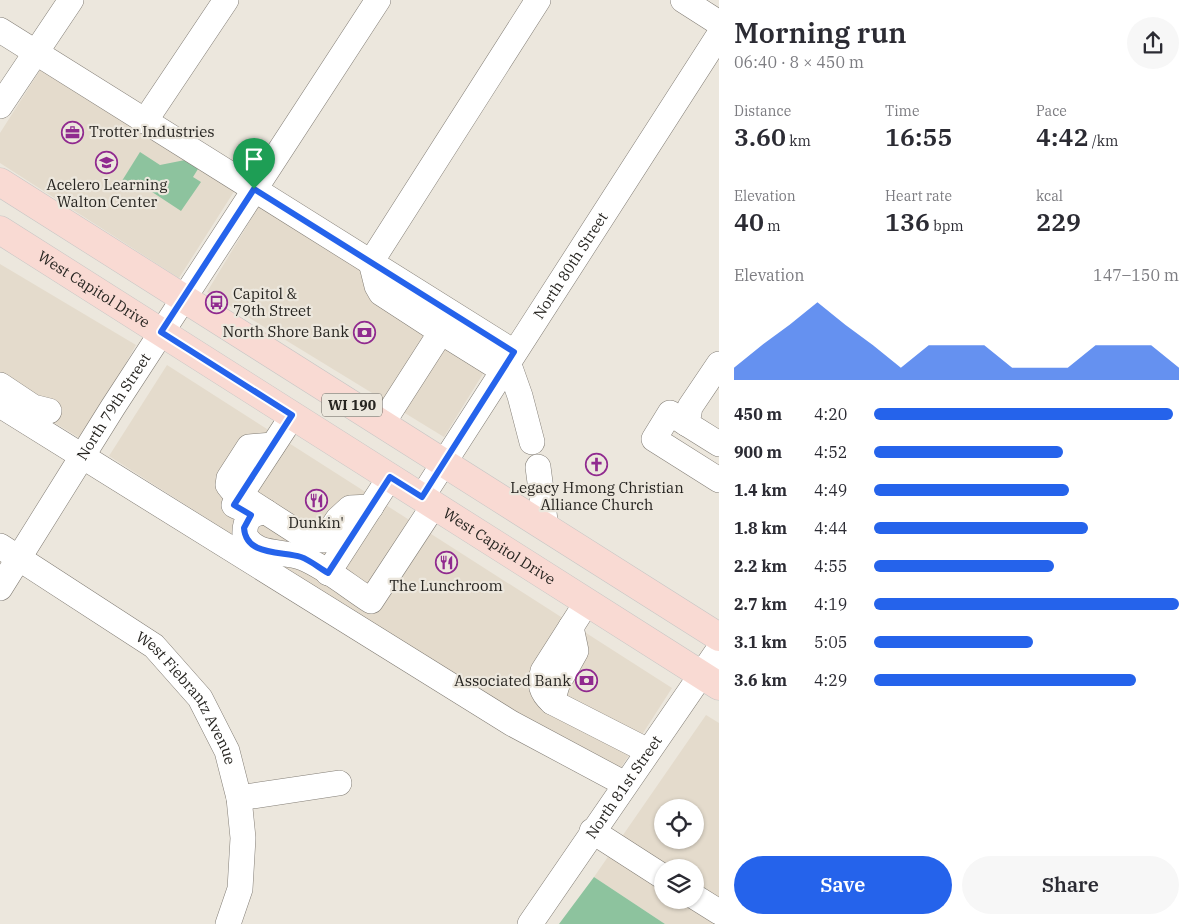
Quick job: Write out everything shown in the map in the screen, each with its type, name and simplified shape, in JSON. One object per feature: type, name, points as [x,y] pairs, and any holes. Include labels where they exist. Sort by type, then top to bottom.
[{"type":"main road","name":"WI 190","points":[[0,182],[719,637]]},
{"type":"main road","name":"West Capitol Drive","points":[[0,230],[710,681]]},
{"type":"street","points":[[0,106],[71,0]]},
{"type":"street","points":[[145,121],[226,0]]},
{"type":"street","name":"North 79th Street","points":[[0,588],[10,552],[82,456],[378,0]]},
{"type":"street","points":[[508,362],[441,332],[381,293],[376,286],[371,262],[538,0]]},
{"type":"street","points":[[683,0],[719,23]]},
{"type":"street","points":[[0,30],[371,262],[508,362],[520,396],[532,442]]},
{"type":"street","name":"North 80th Street","points":[[328,573],[371,601],[428,501],[443,462],[719,35]]},
{"type":"street","points":[[382,424],[441,332]]},
{"type":"street","points":[[687,424],[690,407],[719,364]]},
{"type":"street","points":[[0,386],[33,407],[49,411]]},
{"type":"street","points":[[0,405],[511,723],[625,784]]},
{"type":"street","points":[[719,444],[670,413],[654,439],[719,480]]},
{"type":"street","points":[[252,507],[273,445],[292,415]]},
{"type":"street","points":[[538,467],[546,528]]},
{"type":"street","points":[[252,507],[312,554],[328,573],[390,477]]},
{"type":"street","points":[[252,507],[308,539],[316,541],[324,540],[338,519],[350,508],[372,507]]},
{"type":"street","name":"West Fiebrantz Avenue","points":[[10,552],[154,646],[200,698],[227,751],[239,798],[243,838],[240,889],[228,924]]},
{"type":"street","points":[[587,602],[543,671],[540,681],[541,690],[552,702],[648,751]]},
{"type":"street","name":"North 81st Street","points":[[530,924],[648,751],[710,681],[719,649]]},
{"type":"street","points":[[239,798],[339,783]]},
{"type":"street","points":[[592,831],[654,871]]},
{"type":"street","points":[[704,903],[719,912]]},
{"type":"shaded area","points":[[42,67],[235,190],[179,278],[0,163],[0,133]]},
{"type":"shaded area","points":[[259,206],[497,351],[444,437],[207,292]]},
{"type":"shaded area","points":[[0,264],[136,345],[83,440],[0,390]]},
{"type":"shaded area","points":[[167,365],[672,688],[620,769],[517,716],[109,456]]},
{"type":"shaded area","points":[[706,715],[719,723],[719,924],[665,924],[594,877]]},
{"type":"green space","points":[[140,152],[160,165],[185,160],[198,169],[193,177],[201,182],[181,211],[143,186],[129,190],[120,184]]},
{"type":"green space","points":[[594,877],[665,924],[559,924]]},
{"type":"place","name":"Trotter Industries","points":[[73,132]]},
{"type":"place","name":"Acelero Learning Walton Center","points":[[107,162]]},
{"type":"place","name":"Capitol & 79th Street","points":[[217,303]]},
{"type":"place","name":"North Shore Bank","points":[[365,332]]},
{"type":"place","name":"Legacy Hmong Christian Alliance Church","points":[[597,465]]},
{"type":"place","name":"Dunkin'","points":[[316,500]]},
{"type":"place","name":"The Lunchroom","points":[[446,563]]},
{"type":"place","name":"Associated Bank","points":[[587,681]]},
{"type":"route","points":[[254,189],[514,352],[422,497],[390,477],[328,573],[302,558],[253,546],[247,541],[244,528],[251,515],[234,505],[292,415],[161,332],[254,189]]}]
